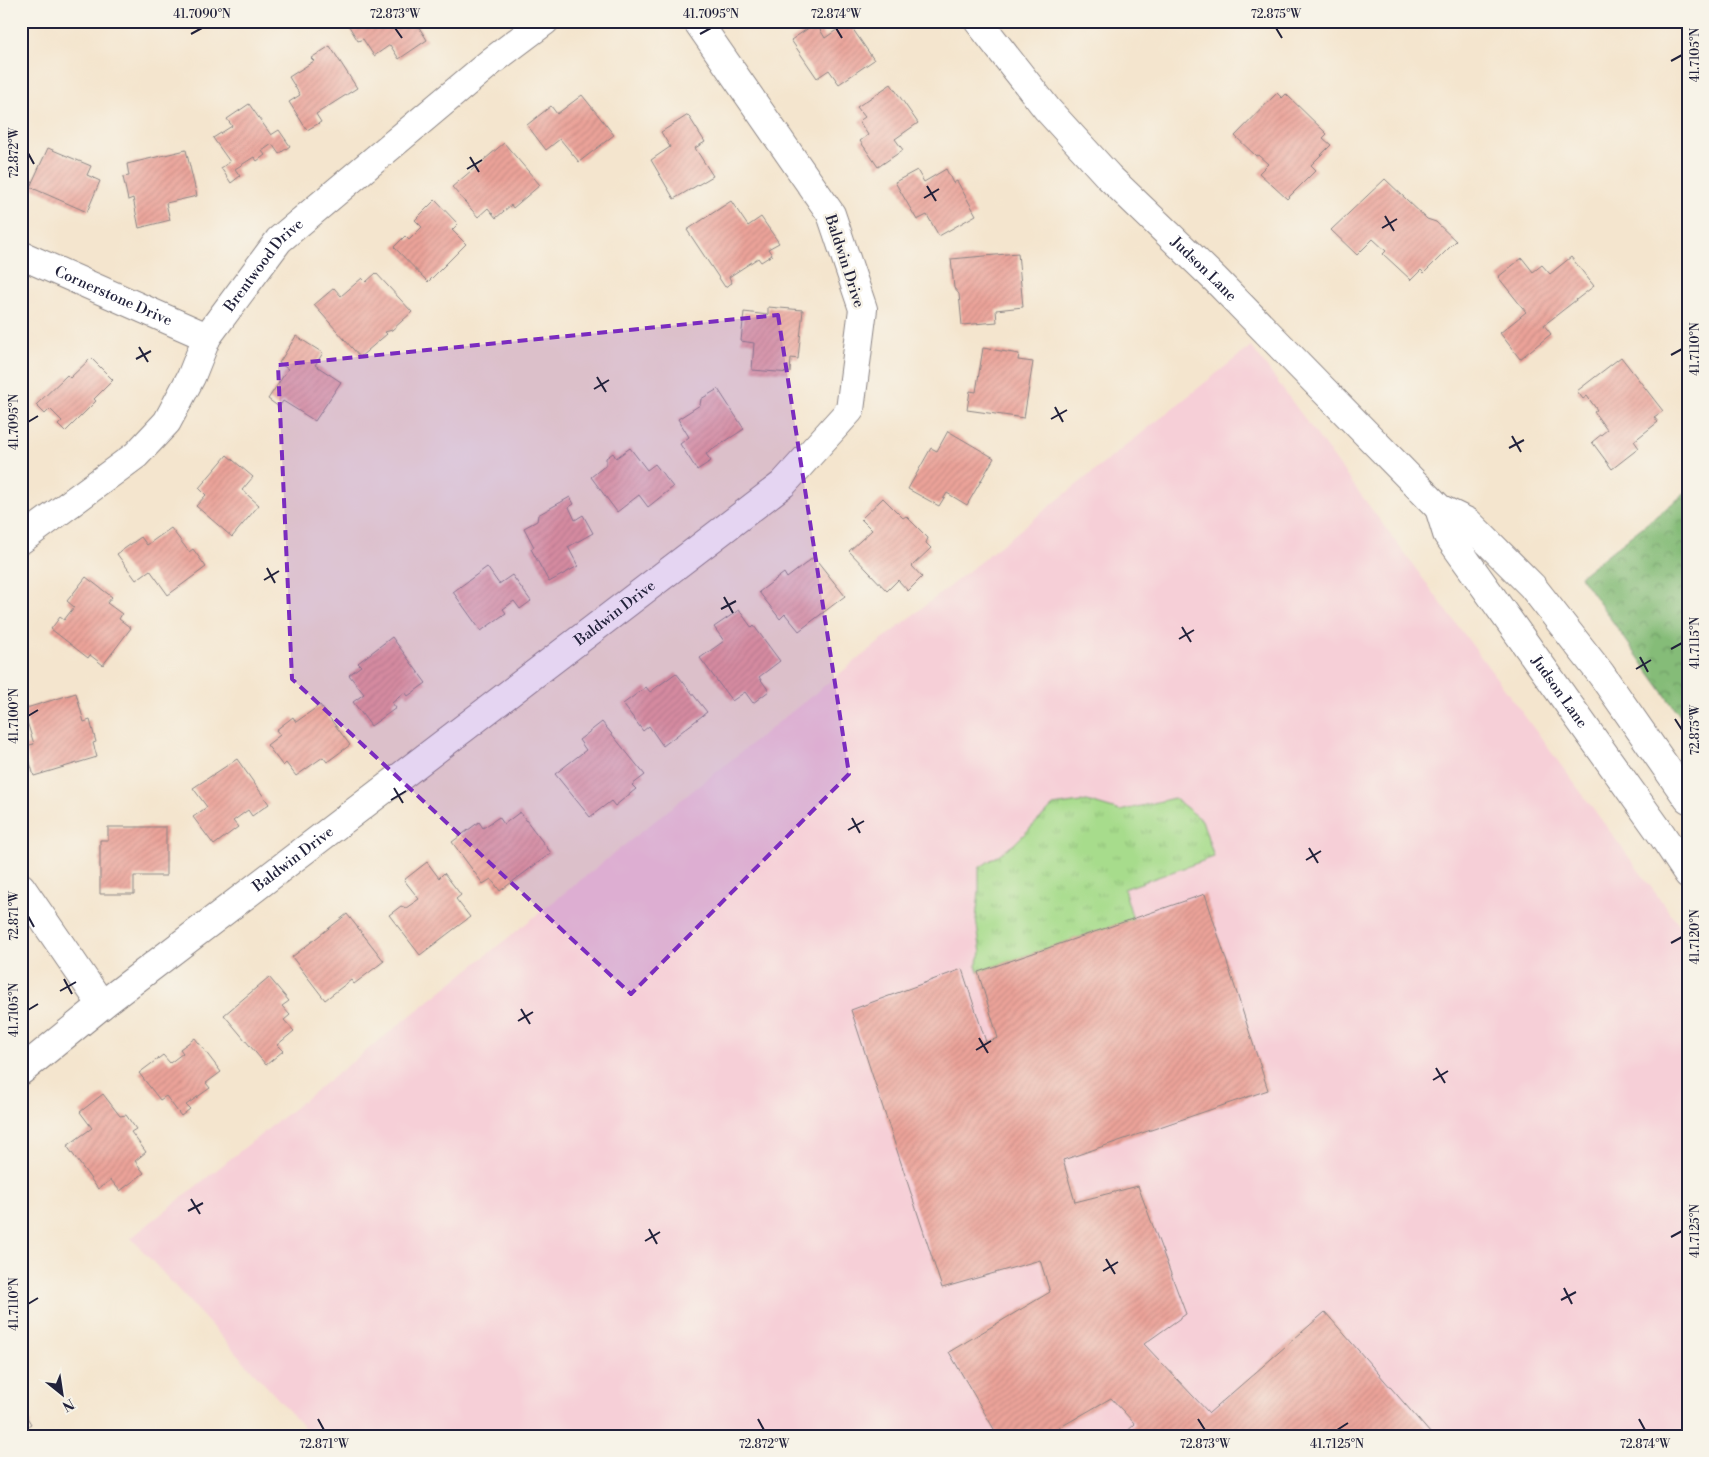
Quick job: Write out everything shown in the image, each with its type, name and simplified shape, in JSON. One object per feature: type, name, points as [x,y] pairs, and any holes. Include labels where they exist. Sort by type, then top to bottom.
[{"type":"street","name":"Brentwood Drive","points":[[21,540],[136,455],[167,422],[191,377],[207,337],[279,240],[492,61],[545,21]]},
{"type":"street","name":"Baldwin Drive","points":[[21,1071],[102,1005],[783,484],[850,410],[863,309],[831,214],[697,21]]},
{"type":"street","name":"Judson Lane","points":[[978,21],[1047,109],[1109,176],[1214,278],[1440,508],[1468,522],[1532,586],[1601,674],[1688,799]]},
{"type":"street","name":"Cornerstone Drive","points":[[21,254],[207,337]]},
{"type":"street","name":"Judson Lane","points":[[1440,508],[1447,534],[1688,874]]},
{"type":"street","points":[[21,887],[102,1005]]},
{"type":"highlighted area","points":[[778,315],[849,774],[631,994],[292,679],[278,365]]},
{"type":"shaded area","points":[[1251,346],[1688,937],[1688,1436],[312,1436],[131,1238]]},
{"type":"green space","points":[[1688,491],[1688,727],[1580,576]]},
{"type":"green space","points":[[1174,798],[1202,820],[1214,857],[1124,889],[1133,919],[978,972],[976,966],[981,953],[976,919],[979,868],[1013,845],[1053,806],[1087,801],[1120,811]]},
{"type":"building","points":[[350,21],[415,21],[427,40],[399,59],[390,45],[374,56],[363,39],[358,41],[347,23]]},
{"type":"building","points":[[848,22],[874,60],[839,84],[829,70],[817,78],[791,40],[816,23],[825,38]]},
{"type":"building","points":[[330,46],[357,88],[316,114],[321,122],[307,130],[289,102],[300,95],[289,77],[314,61],[311,58]]},
{"type":"building","points":[[891,84],[918,123],[895,139],[903,150],[878,167],[860,141],[868,135],[859,121],[865,117],[857,107]]},
{"type":"building","points":[[1277,93],[1282,98],[1286,94],[1327,134],[1323,138],[1331,145],[1311,165],[1316,170],[1287,199],[1259,173],[1268,164],[1258,155],[1256,156],[1235,136]]},
{"type":"building","points":[[582,95],[614,135],[579,162],[560,139],[546,150],[527,125],[551,106],[557,114]]},
{"type":"building","points":[[249,104],[271,135],[279,130],[290,146],[279,154],[272,144],[262,151],[265,155],[257,161],[254,157],[235,169],[240,176],[231,183],[221,168],[230,162],[213,138],[232,126],[227,119]]},
{"type":"building","points":[[688,115],[705,142],[695,148],[713,176],[674,199],[651,160],[670,147],[661,132]]},
{"type":"building","points":[[504,143],[540,185],[513,208],[511,205],[496,218],[488,208],[478,217],[452,187]]},
{"type":"building","points":[[48,148],[91,166],[87,175],[100,181],[87,212],[30,187]]},
{"type":"building","points":[[186,150],[197,196],[166,203],[170,220],[139,228],[133,198],[128,200],[123,177],[129,176],[127,164]]},
{"type":"building","points":[[946,169],[953,183],[957,181],[976,215],[939,236],[927,215],[917,220],[895,182],[917,170],[924,182]]},
{"type":"building","points":[[1385,179],[1427,219],[1436,222],[1456,241],[1424,273],[1421,270],[1411,280],[1383,254],[1386,251],[1373,239],[1357,255],[1331,230]]},
{"type":"building","points":[[435,200],[458,224],[452,230],[466,244],[428,282],[394,247],[405,236],[409,240],[422,227],[415,220]]},
{"type":"building","points":[[731,201],[748,226],[761,217],[779,243],[768,249],[772,255],[761,262],[758,258],[729,277],[732,283],[725,287],[687,230]]},
{"type":"building","points":[[1018,253],[1023,307],[996,310],[997,322],[962,325],[959,294],[954,288],[951,259]]},
{"type":"building","points":[[1571,257],[1594,286],[1544,325],[1551,334],[1520,359],[1500,333],[1526,312],[1498,277],[1522,258],[1533,272],[1542,265],[1550,274]]},
{"type":"building","points":[[376,273],[412,312],[392,330],[385,332],[387,334],[360,357],[314,305],[334,288],[341,296],[362,278],[366,282]]},
{"type":"building","points":[[768,307],[803,310],[798,359],[791,358],[790,373],[752,370],[754,343],[741,341],[744,312],[768,315]]},
{"type":"building","points":[[296,336],[323,353],[315,365],[341,382],[315,421],[283,401],[279,407],[268,399],[288,369],[279,363]]},
{"type":"building","points":[[983,348],[1019,354],[1018,360],[1033,362],[1024,418],[967,410],[970,391],[976,392]]},
{"type":"building","points":[[1621,357],[1663,411],[1654,417],[1658,422],[1634,441],[1639,448],[1612,469],[1592,442],[1607,430],[1594,412],[1597,410],[1587,396],[1583,399],[1577,391]]},
{"type":"building","points":[[91,358],[113,380],[94,399],[96,401],[65,432],[58,425],[62,421],[50,409],[45,414],[36,405],[67,375],[70,378]]},
{"type":"building","points":[[718,389],[744,429],[706,454],[711,461],[697,470],[680,444],[689,437],[678,419],[700,405],[701,399]]},
{"type":"building","points":[[948,431],[994,458],[967,505],[947,493],[939,506],[908,489],[931,448],[937,451]]},
{"type":"building","points":[[630,448],[647,470],[655,464],[673,487],[648,507],[639,495],[617,512],[591,477],[606,465],[606,458],[613,453],[616,458]]},
{"type":"building","points":[[227,455],[253,477],[242,490],[259,505],[232,537],[196,506],[206,495],[199,488]]},
{"type":"building","points":[[570,497],[574,504],[569,507],[575,520],[583,515],[593,533],[568,547],[578,566],[549,582],[531,549],[534,547],[524,528],[537,521],[538,515]]},
{"type":"building","points":[[883,498],[903,518],[906,516],[928,538],[926,543],[931,548],[912,566],[922,577],[908,591],[898,580],[887,591],[849,551],[872,530],[861,519]]},
{"type":"building","points":[[171,528],[189,552],[193,549],[206,567],[168,595],[150,570],[136,580],[117,554],[141,537],[147,545]]},
{"type":"building","points":[[814,557],[845,596],[799,631],[785,614],[780,619],[759,592],[784,573],[787,578]]},
{"type":"building","points":[[487,567],[499,584],[512,575],[531,601],[520,609],[514,601],[503,609],[506,613],[481,631],[453,592]]},
{"type":"building","points":[[86,577],[112,597],[107,603],[122,614],[119,619],[131,628],[103,665],[90,655],[88,658],[51,629],[60,617],[64,620],[74,607],[67,601]]},
{"type":"building","points":[[739,610],[752,628],[754,626],[780,661],[759,677],[769,691],[753,703],[745,692],[732,701],[700,658],[724,641],[714,627]]},
{"type":"building","points":[[392,637],[426,683],[408,696],[405,692],[392,703],[396,708],[371,726],[353,702],[364,694],[349,675],[361,666],[358,663]]},
{"type":"building","points":[[676,673],[707,712],[663,746],[649,726],[643,731],[623,704],[646,687],[650,692]]},
{"type":"building","points":[[76,693],[84,722],[90,720],[96,742],[93,743],[97,757],[34,776],[25,746],[34,744],[23,709]]},
{"type":"building","points":[[320,705],[350,745],[327,762],[323,757],[296,776],[286,763],[283,766],[267,745],[280,735],[276,730],[293,717],[296,722]]},
{"type":"building","points":[[602,722],[645,775],[632,785],[636,789],[615,806],[611,801],[590,817],[555,774],[586,750],[579,740]]},
{"type":"building","points":[[237,759],[269,804],[252,816],[248,810],[233,821],[238,827],[214,845],[193,817],[207,807],[193,788]]},
{"type":"building","points":[[520,812],[551,853],[500,891],[491,879],[483,884],[452,842],[479,822],[483,828],[499,817],[504,824]]},
{"type":"building","points":[[108,827],[166,827],[166,876],[134,876],[134,894],[100,894],[100,840],[108,840]]},
{"type":"building","points":[[427,862],[439,878],[444,873],[461,895],[456,899],[470,917],[420,955],[389,915],[401,906],[406,908],[419,899],[404,880]]},
{"type":"building","points":[[1205,894],[1268,1090],[1063,1160],[1075,1202],[1138,1186],[1186,1314],[1144,1344],[1209,1413],[1325,1312],[1431,1434],[1430,1436],[1122,1436],[1135,1424],[1111,1398],[1045,1436],[998,1436],[949,1352],[1050,1292],[1040,1260],[942,1288],[851,1010],[962,969],[986,1042],[998,1038],[978,972]]},
{"type":"building","points":[[347,914],[384,961],[354,984],[351,980],[325,1000],[292,957]]},
{"type":"building","points":[[269,977],[289,1001],[282,1006],[290,1015],[284,1020],[294,1031],[277,1045],[283,1051],[266,1065],[224,1015]]},
{"type":"building","points":[[195,1038],[221,1072],[206,1083],[210,1088],[186,1105],[190,1109],[181,1116],[166,1096],[160,1100],[139,1073],[163,1055],[170,1063],[183,1053],[180,1049]]},
{"type":"building","points":[[103,1094],[120,1116],[126,1115],[136,1129],[131,1132],[146,1152],[135,1161],[144,1173],[120,1191],[111,1180],[98,1189],[67,1146],[92,1128],[80,1112]]},
{"type":"building","points":[[21,1407],[31,1424],[21,1430]]}]
